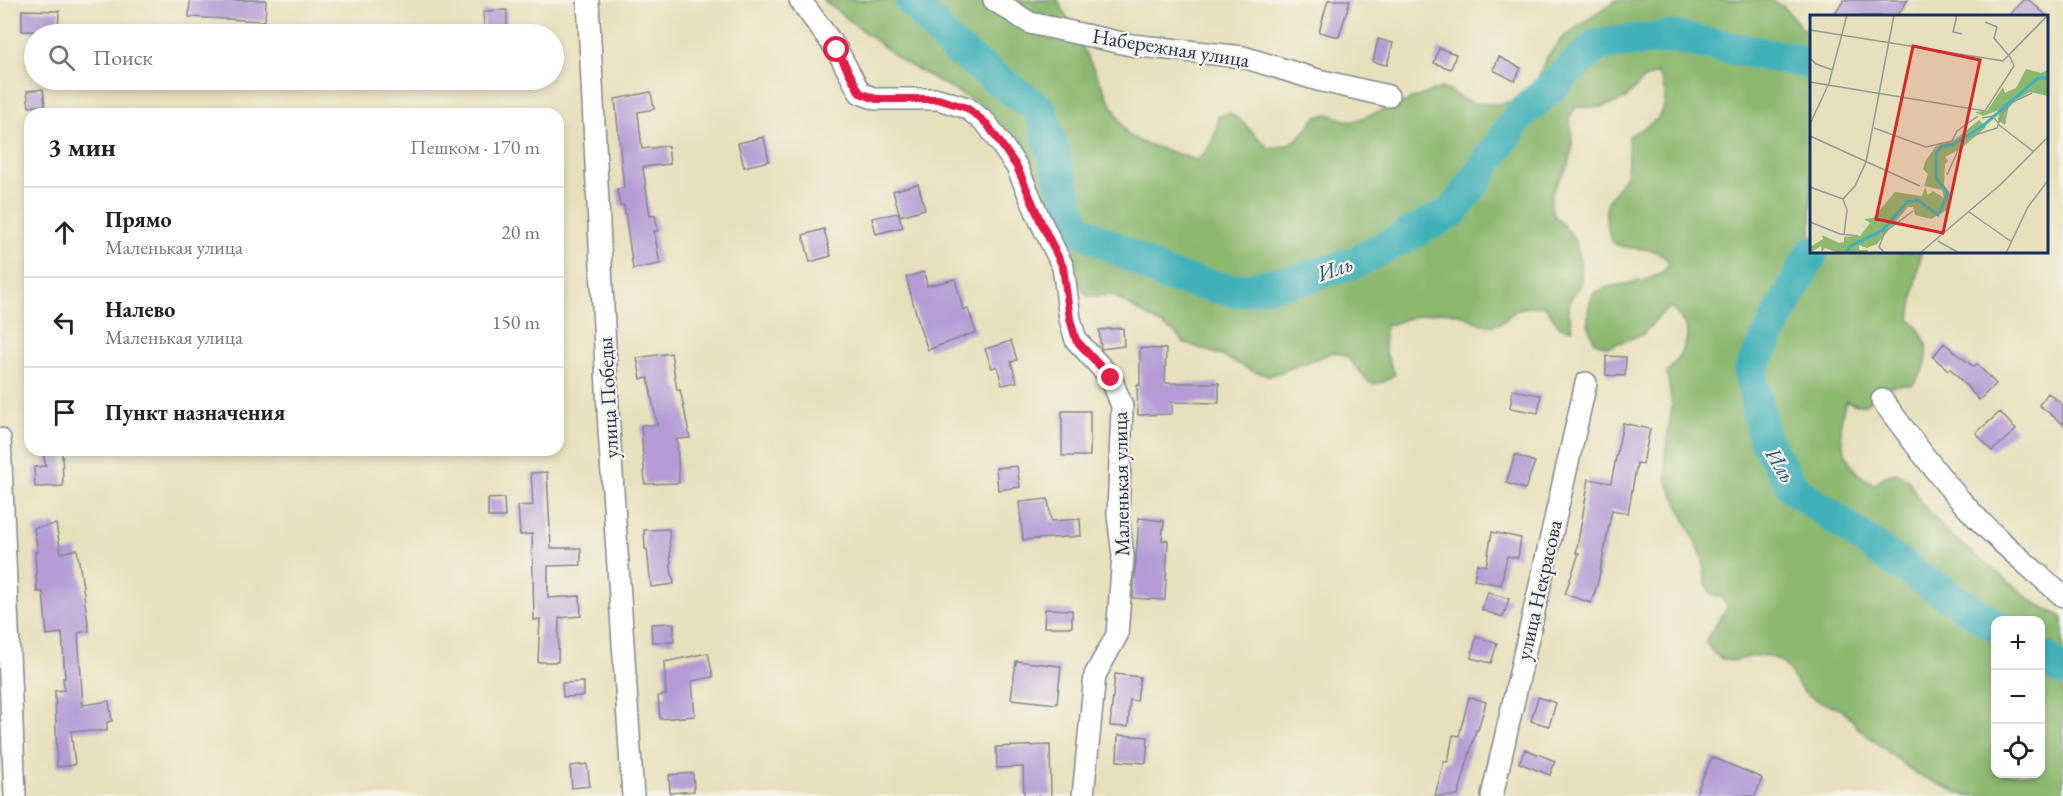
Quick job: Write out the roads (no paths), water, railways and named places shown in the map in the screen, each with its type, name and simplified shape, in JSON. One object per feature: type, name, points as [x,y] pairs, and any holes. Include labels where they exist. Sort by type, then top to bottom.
[{"type":"street","name":"улица Победы","points":[[588,0],[609,429],[633,796]]},
{"type":"street","name":"Маленькая улица","points":[[800,0],[837,50],[860,93],[876,99],[938,99],[967,108],[987,124],[1017,167],[1063,267],[1070,319],[1076,340],[1111,378],[1122,406],[1118,515],[1123,556],[1116,635],[1095,675],[1083,796]]},
{"type":"street","name":"Набережная улица","points":[[994,0],[1030,23],[1131,45],[1243,57],[1318,80],[1388,96]]},
{"type":"street","name":"улица Некрасова","points":[[1492,796],[1586,383]]},
{"type":"street","points":[[1882,400],[1962,503],[2063,596]]},
{"type":"street","points":[[0,439],[15,796]]},
{"type":"waterway","name":"Иль","points":[[911,0],[953,47],[1041,111],[1075,227],[1168,276],[1235,291],[1301,279],[1356,262],[1454,211],[1519,116],[1598,44],[1673,37],[1810,63]]},
{"type":"waterway","name":"Иль","points":[[1811,254],[1750,372],[1764,438],[1793,488],[1884,554],[1991,623]]},
{"type":"waterway","name":"Иль","points":[[2045,658],[2063,670]]}]
